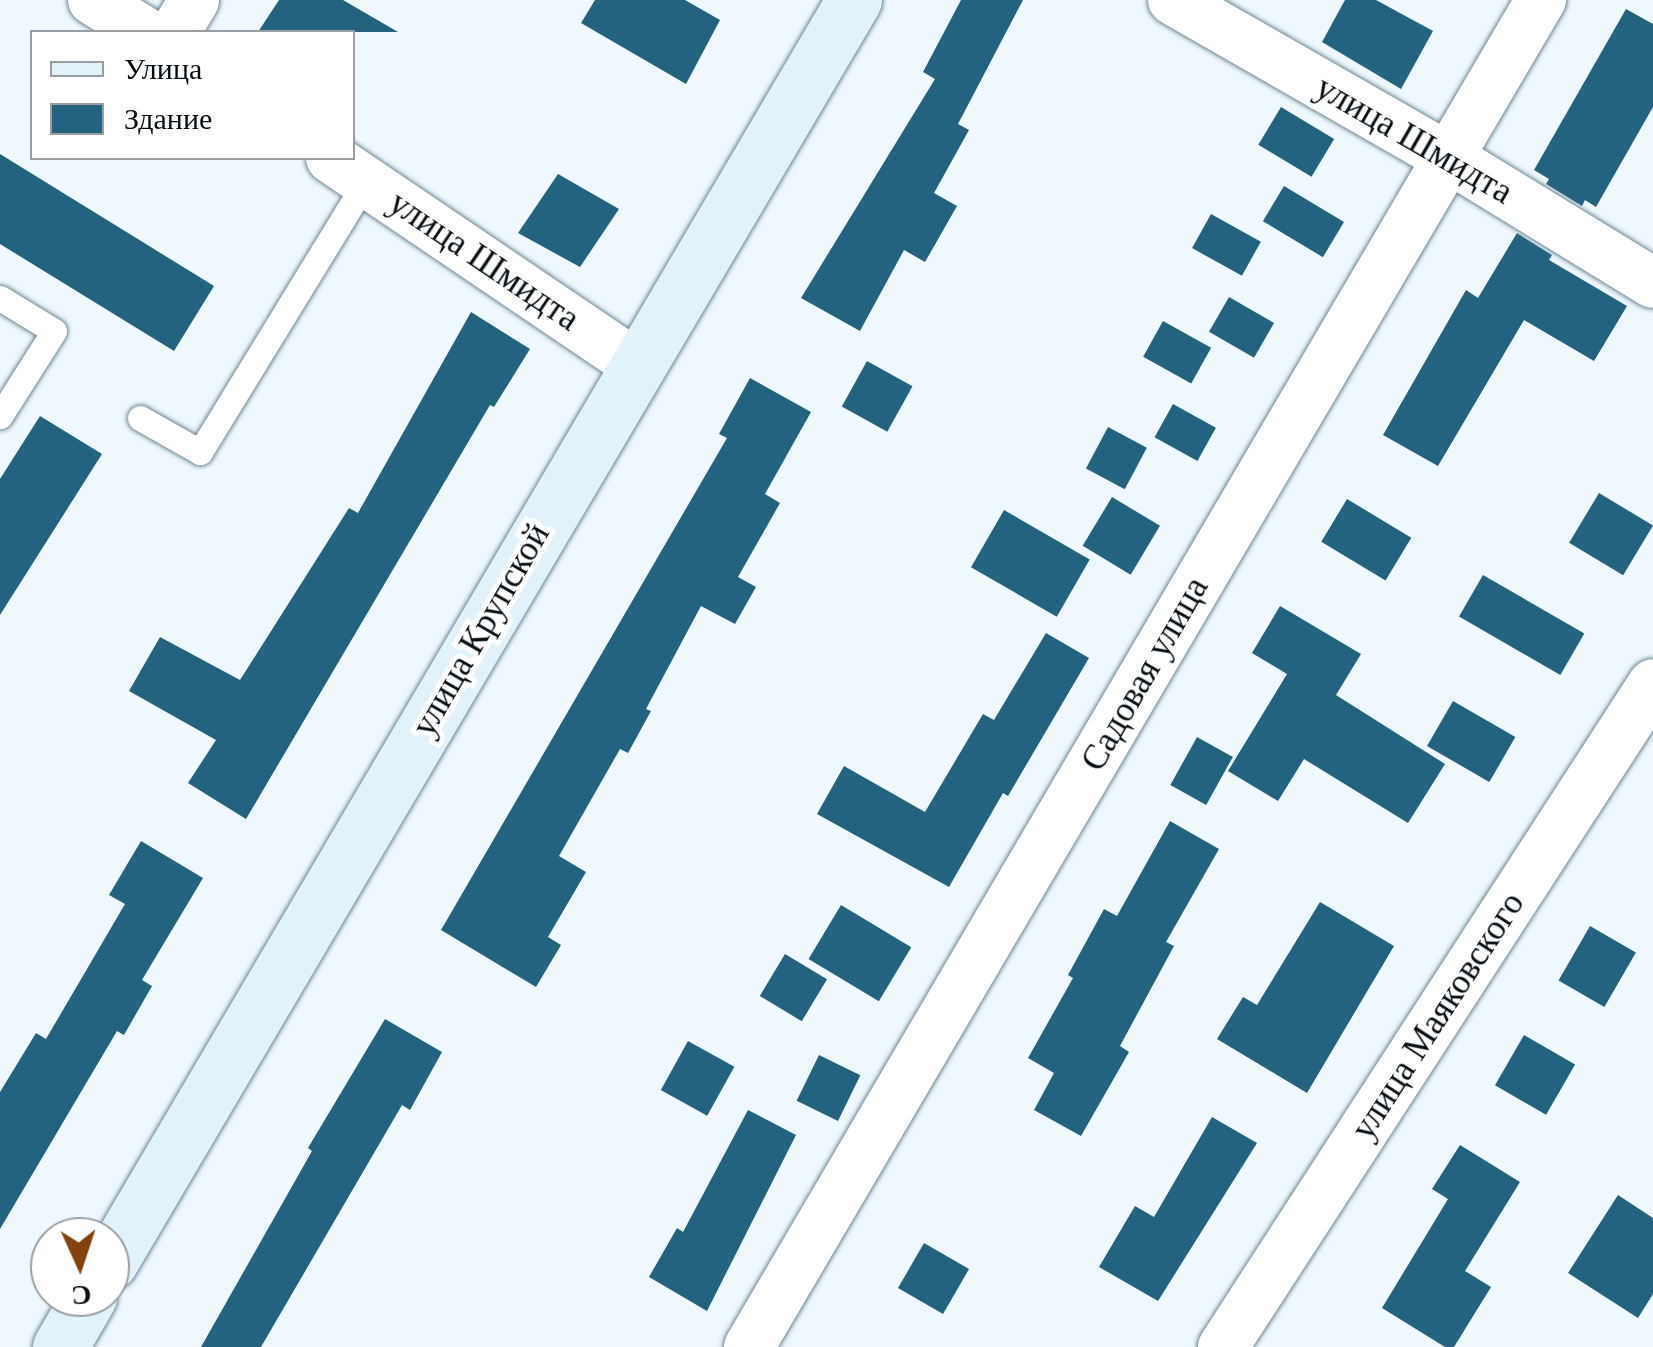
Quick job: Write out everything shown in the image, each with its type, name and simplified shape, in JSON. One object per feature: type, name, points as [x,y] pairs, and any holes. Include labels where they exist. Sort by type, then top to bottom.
[{"type":"main road","name":"улица Крупской","points":[[130,1228],[854,0]]},
{"type":"main road","points":[[60,1347],[78,1317]]},
{"type":"street","points":[[93,0],[142,30]]},
{"type":"street","points":[[176,30],[194,0]]},
{"type":"street","name":"улица Шмидта","points":[[1173,0],[1449,158],[1653,283]]},
{"type":"street","name":"Садовая улица","points":[[749,1347],[1541,0]]},
{"type":"street","name":"улица Шмидта","points":[[349,170],[637,365]]},
{"type":"street","name":"улица Маяковского","points":[[1223,1347],[1653,684]]},
{"type":"lane","points":[[140,418],[200,452],[349,170]]},
{"type":"lane","points":[[0,298],[54,331],[0,416]]},
{"type":"building","points":[[279,0],[343,0],[398,32],[355,30],[259,30]]},
{"type":"building","points":[[595,0],[685,0],[720,20],[686,84],[581,23]]},
{"type":"building","points":[[961,0],[1023,0],[958,124],[969,130],[934,193],[957,206],[925,262],[904,250],[860,331],[801,298],[935,79],[923,72]]},
{"type":"building","points":[[1345,0],[1376,0],[1433,31],[1401,89],[1322,42]]},
{"type":"building","points":[[1626,9],[1653,24],[1653,107],[1596,207],[1585,200],[1582,206],[1546,184],[1549,179],[1534,170]]},
{"type":"building","points":[[1281,107],[1334,139],[1311,177],[1258,145]]},
{"type":"building","points":[[0,154],[214,286],[174,351],[0,244]]},
{"type":"building","points":[[558,174],[619,209],[580,267],[518,233]]},
{"type":"building","points":[[1284,186],[1344,222],[1323,257],[1263,221]]},
{"type":"building","points":[[1211,214],[1261,242],[1242,276],[1192,248]]},
{"type":"building","points":[[1517,233],[1552,255],[1549,260],[1627,306],[1594,361],[1524,320],[1438,466],[1383,435],[1466,290],[1478,298]]},
{"type":"building","points":[[1229,297],[1274,323],[1254,358],[1209,332]]},
{"type":"building","points":[[471,312],[530,349],[494,407],[490,405],[246,819],[188,783],[216,740],[129,691],[160,637],[240,680],[349,508],[358,513]]},
{"type":"building","points":[[1163,321],[1211,348],[1191,384],[1143,357]]},
{"type":"building","points":[[867,361],[912,386],[887,432],[842,406]]},
{"type":"building","points":[[750,378],[811,412],[765,494],[780,503],[738,577],[756,587],[735,624],[701,606],[646,709],[651,711],[628,753],[620,749],[559,856],[586,872],[548,937],[561,945],[536,987],[441,930],[727,438],[719,434]]},
{"type":"building","points":[[1173,404],[1216,428],[1197,461],[1155,437]]},
{"type":"building","points":[[40,416],[102,454],[0,615],[0,479]]},
{"type":"building","points":[[1108,427],[1147,448],[1125,489],[1086,468]]},
{"type":"building","points":[[1599,493],[1653,525],[1623,575],[1569,543]]},
{"type":"building","points":[[1112,497],[1160,526],[1131,575],[1083,546]]},
{"type":"building","points":[[1347,499],[1411,538],[1386,580],[1321,542]]},
{"type":"building","points":[[1004,510],[1090,560],[1057,617],[971,567]]},
{"type":"building","points":[[1483,575],[1584,634],[1560,675],[1459,617]]},
{"type":"building","points":[[1280,606],[1361,654],[1336,695],[1445,764],[1408,823],[1304,759],[1278,801],[1228,771],[1287,674],[1252,653]]},
{"type":"building","points":[[1046,633],[1089,658],[949,887],[817,814],[844,766],[925,812],[983,714],[994,720]]},
{"type":"building","points":[[1453,701],[1515,737],[1489,782],[1427,746]]},
{"type":"building","points":[[1197,737],[1233,757],[1206,805],[1170,785]]},
{"type":"building","points":[[1170,821],[1219,849],[1166,942],[1174,946],[1120,1046],[1129,1052],[1081,1136],[1034,1110],[1054,1073],[1028,1058],[1073,978],[1068,975],[1104,909],[1117,916]]},
{"type":"building","points":[[141,841],[203,878],[142,980],[152,986],[124,1035],[117,1031],[0,1229],[0,1092],[36,1033],[46,1039],[125,904],[109,895]]},
{"type":"building","points":[[1320,902],[1394,946],[1307,1093],[1217,1039],[1243,997],[1257,1005]]},
{"type":"building","points":[[841,905],[911,947],[879,1001],[809,959]]},
{"type":"building","points":[[1590,926],[1636,952],[1604,1007],[1558,981]]},
{"type":"building","points":[[785,954],[827,979],[802,1021],[760,996]]},
{"type":"building","points":[[385,1019],[442,1052],[410,1110],[402,1105],[261,1347],[201,1347],[312,1151],[308,1148]]},
{"type":"building","points":[[1524,1035],[1575,1064],[1546,1115],[1495,1085]]},
{"type":"building","points":[[688,1041],[734,1067],[707,1116],[661,1090]]},
{"type":"building","points":[[819,1055],[860,1075],[838,1121],[797,1101]]},
{"type":"building","points":[[748,1110],[796,1135],[707,1311],[649,1277],[677,1228],[683,1232]]},
{"type":"building","points":[[1212,1117],[1257,1143],[1158,1301],[1099,1267],[1135,1206],[1154,1217]]},
{"type":"building","points":[[1460,1145],[1520,1182],[1465,1271],[1491,1287],[1454,1347],[1445,1347],[1382,1308],[1448,1199],[1432,1189]]},
{"type":"building","points":[[1618,1195],[1653,1218],[1653,1294],[1638,1318],[1568,1273]]},
{"type":"building","points":[[924,1243],[969,1269],[943,1314],[898,1288]]}]
